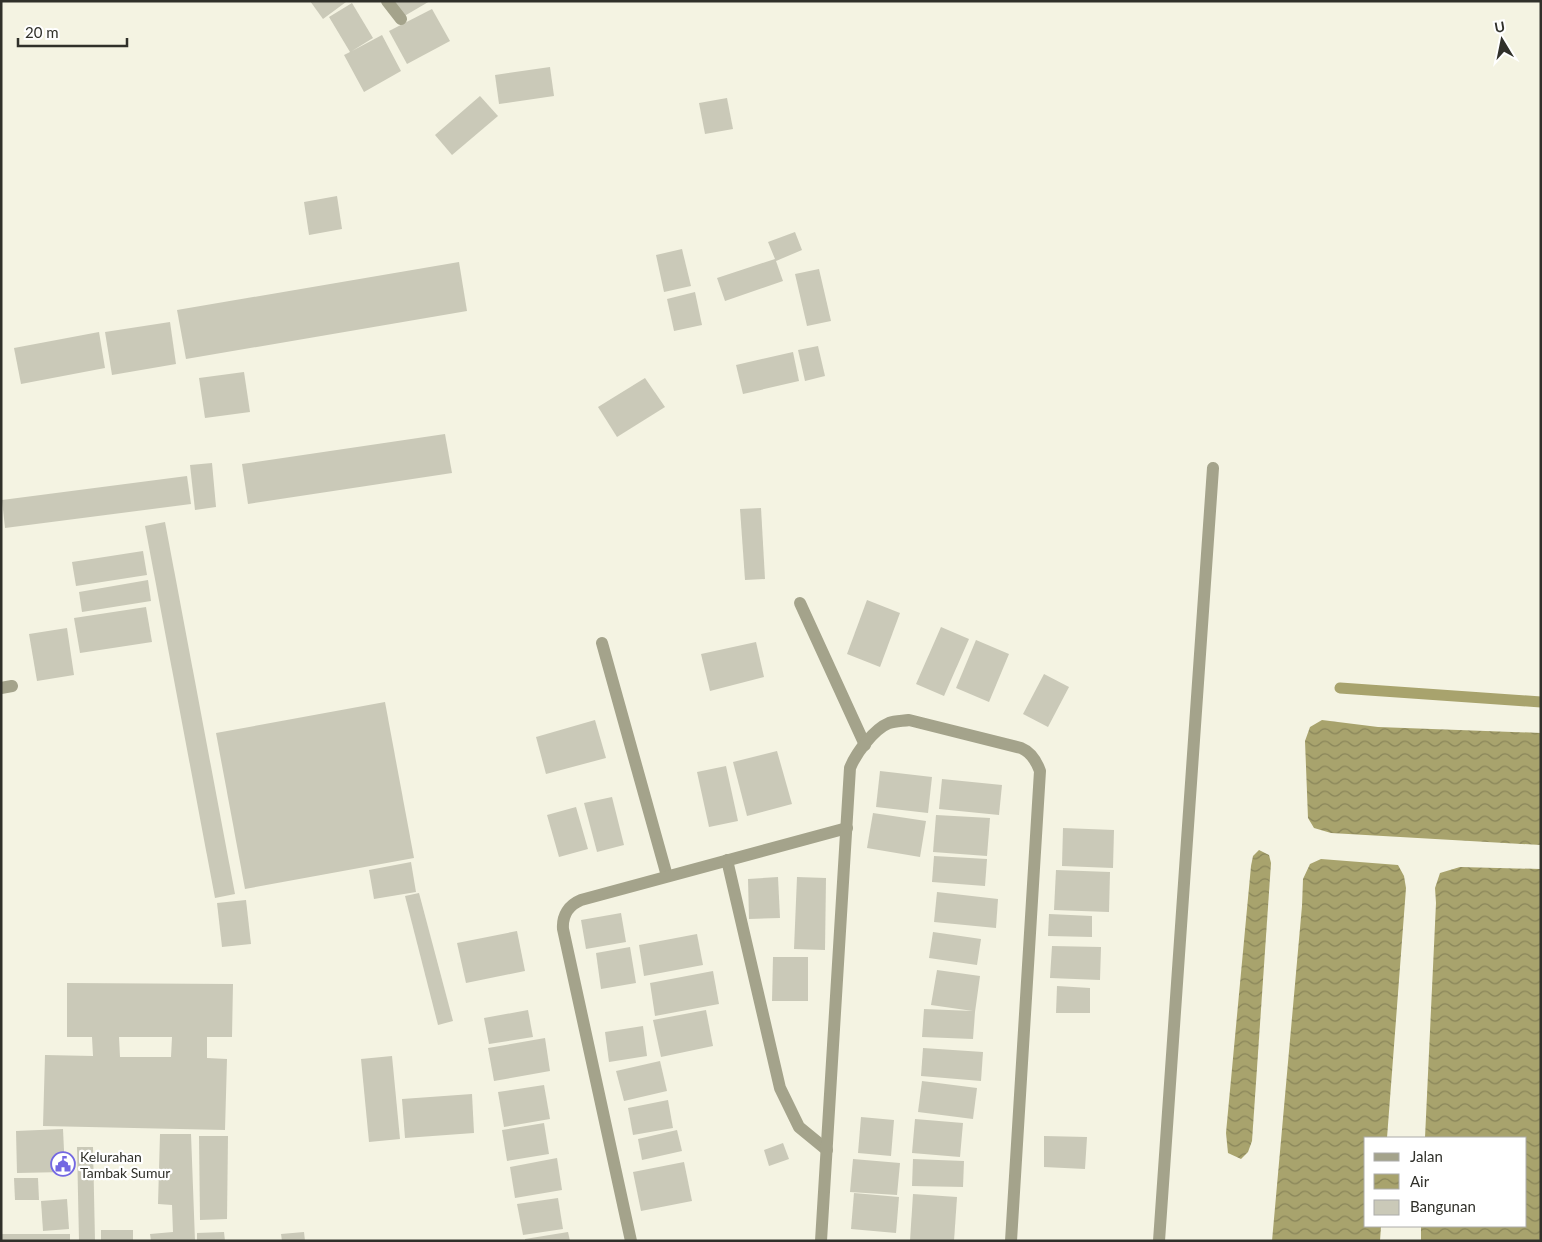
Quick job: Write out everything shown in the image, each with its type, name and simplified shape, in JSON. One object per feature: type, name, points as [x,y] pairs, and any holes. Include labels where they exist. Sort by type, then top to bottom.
[{"type":"street","points":[[387,1],[401,19]]},
{"type":"street","points":[[1159,1241],[1212,468]]},
{"type":"street","points":[[800,603],[865,745]]},
{"type":"street","points":[[602,643],[667,876]]},
{"type":"street","points":[[821,1241],[850,768],[854,759],[877,730],[890,723],[909,720],[1027,750],[1032,755],[1040,771],[1011,1241]]},
{"type":"street","points":[[631,1241],[562,922],[564,916],[575,902],[847,828]]},
{"type":"street","points":[[727,860],[780,1088],[799,1127],[826,1150]]},
{"type":"water","points":[[1322,720],[1378,727],[1541,733],[1541,845],[1331,833],[1314,828],[1308,818],[1305,741],[1310,727]]},
{"type":"water","points":[[1259,850],[1269,855],[1271,863],[1252,1141],[1248,1152],[1241,1159],[1228,1153],[1226,1133],[1251,866],[1253,856]]},
{"type":"water","points":[[1321,859],[1398,865],[1404,876],[1406,888],[1387,1137],[1364,1137],[1364,1227],[1381,1227],[1380,1241],[1272,1241],[1303,879],[1310,864]]},
{"type":"water","points":[[1460,867],[1541,869],[1541,1241],[1421,1241],[1421,1227],[1527,1227],[1527,1137],[1425,1137],[1436,903],[1435,888],[1440,873]]},
{"type":"building","points":[[310,1],[345,1],[346,2],[323,19]]},
{"type":"building","points":[[391,1],[430,1],[401,18]]},
{"type":"building","points":[[352,3],[373,38],[352,51],[382,35],[401,71],[364,92],[344,55],[350,52],[329,17]]},
{"type":"building","points":[[432,9],[450,41],[407,64],[389,31]]},
{"type":"building","points":[[550,67],[554,96],[499,104],[495,75]]},
{"type":"building","points":[[480,96],[498,116],[452,155],[435,135]]},
{"type":"building","points":[[727,98],[733,129],[705,134],[699,103]]},
{"type":"building","points":[[337,196],[342,229],[309,235],[304,202]]},
{"type":"building","points":[[795,232],[802,250],[776,261],[783,281],[725,301],[717,278],[775,259],[768,242]]},
{"type":"building","points":[[682,249],[691,286],[664,292],[656,255]]},
{"type":"building","points":[[459,262],[467,311],[186,359],[177,310]]},
{"type":"building","points":[[819,269],[831,321],[807,326],[795,274]]},
{"type":"building","points":[[695,292],[702,325],[674,331],[667,299]]},
{"type":"building","points":[[170,322],[176,364],[112,375],[105,332]]},
{"type":"building","points":[[99,332],[105,368],[21,384],[14,348]]},
{"type":"building","points":[[818,346],[825,376],[805,381],[798,350]]},
{"type":"building","points":[[793,352],[799,381],[743,394],[736,365]]},
{"type":"building","points":[[244,372],[250,412],[205,418],[199,378]]},
{"type":"building","points":[[645,378],[665,407],[617,437],[598,407]]},
{"type":"building","points":[[445,434],[452,473],[248,504],[242,464]]},
{"type":"building","points":[[212,463],[216,507],[195,510],[190,465]]},
{"type":"building","points":[[187,476],[191,504],[5,528],[2,500]]},
{"type":"building","points":[[761,508],[765,579],[745,580],[740,509]]},
{"type":"building","points":[[165,522],[235,894],[215,898],[145,526]]},
{"type":"building","points":[[143,551],[147,575],[76,586],[72,562]]},
{"type":"building","points":[[148,580],[151,601],[82,612],[79,592]]},
{"type":"building","points":[[867,600],[900,613],[880,667],[847,654]]},
{"type":"building","points":[[146,607],[152,642],[80,653],[74,618]]},
{"type":"building","points":[[941,627],[969,639],[944,696],[916,684]]},
{"type":"building","points":[[67,628],[74,675],[37,681],[29,634]]},
{"type":"building","points":[[976,640],[1009,654],[989,702],[956,688]]},
{"type":"building","points":[[756,642],[764,677],[710,691],[701,654]]},
{"type":"building","points":[[1044,674],[1069,687],[1048,727],[1023,714]]},
{"type":"building","points":[[385,702],[414,858],[245,889],[216,733]]},
{"type":"building","points":[[595,720],[606,758],[546,774],[536,737]]},
{"type":"building","points":[[777,751],[792,804],[747,816],[733,762]]},
{"type":"building","points":[[726,766],[738,821],[709,827],[697,772]]},
{"type":"building","points":[[880,771],[932,777],[928,813],[876,807]]},
{"type":"building","points":[[942,779],[1002,785],[999,815],[939,809]]},
{"type":"building","points":[[612,797],[624,845],[597,852],[584,803]]},
{"type":"building","points":[[576,807],[588,849],[559,857],[547,815]]},
{"type":"building","points":[[873,813],[926,821],[920,857],[867,848]]},
{"type":"building","points":[[936,815],[990,818],[987,856],[933,852]]},
{"type":"building","points":[[1063,828],[1114,830],[1113,868],[1062,866]]},
{"type":"building","points":[[934,856],[987,859],[985,886],[932,882]]},
{"type":"building","points":[[411,862],[416,892],[374,899],[369,870]]},
{"type":"building","points":[[1056,870],[1110,872],[1109,912],[1054,910]]},
{"type":"building","points":[[778,877],[780,918],[749,919],[748,879]]},
{"type":"building","points":[[797,877],[826,878],[825,950],[794,949]]},
{"type":"building","points":[[937,892],[998,899],[996,928],[934,922]]},
{"type":"building","points":[[419,893],[453,1021],[438,1025],[405,896]]},
{"type":"building","points":[[246,900],[251,944],[222,947],[217,903]]},
{"type":"building","points":[[621,913],[626,942],[586,949],[581,920]]},
{"type":"building","points":[[1049,914],[1092,916],[1092,937],[1048,936]]},
{"type":"building","points":[[517,931],[525,971],[466,983],[457,943]]},
{"type":"building","points":[[933,932],[981,939],[977,965],[929,958]]},
{"type":"building","points":[[697,934],[703,965],[644,976],[639,945]]},
{"type":"building","points":[[1052,946],[1101,947],[1100,980],[1050,978]]},
{"type":"building","points":[[630,947],[636,983],[601,989],[596,953]]},
{"type":"building","points":[[773,957],[808,957],[808,1001],[772,1001]]},
{"type":"building","points":[[937,970],[980,976],[973,1039],[922,1037],[924,1009],[973,1011],[931,1005]]},
{"type":"building","points":[[713,971],[719,1004],[655,1016],[650,983]]},
{"type":"building","points":[[67,983],[233,984],[232,1037],[207,1037],[207,1058],[227,1059],[225,1130],[43,1126],[45,1055],[93,1056],[92,1037],[67,1037]],"holes":[[[119,1037],[172,1037],[171,1057],[120,1057]]]},
{"type":"building","points":[[1057,986],[1090,988],[1090,1013],[1056,1013]]},
{"type":"building","points":[[528,1010],[533,1037],[489,1044],[484,1018]]},
{"type":"building","points":[[706,1010],[713,1046],[661,1057],[653,1020]]},
{"type":"building","points":[[643,1026],[647,1056],[609,1062],[605,1032]]},
{"type":"building","points":[[545,1038],[550,1071],[494,1081],[488,1048]]},
{"type":"building","points":[[923,1048],[983,1052],[981,1081],[921,1076]]},
{"type":"building","points":[[392,1056],[400,1139],[369,1142],[361,1059]]},
{"type":"building","points":[[660,1061],[667,1091],[624,1101],[616,1071]]},
{"type":"building","points":[[922,1081],[977,1088],[973,1119],[918,1112]]},
{"type":"building","points":[[544,1085],[550,1119],[504,1127],[498,1092]]},
{"type":"building","points":[[472,1094],[474,1133],[405,1138],[402,1099]]},
{"type":"building","points":[[668,1100],[673,1128],[633,1135],[628,1108]]},
{"type":"building","points":[[861,1117],[894,1120],[891,1156],[858,1153]]},
{"type":"building","points":[[915,1119],[963,1123],[960,1157],[912,1153]]},
{"type":"building","points":[[544,1123],[549,1154],[507,1161],[502,1130]]},
{"type":"building","points":[[63,1129],[65,1172],[17,1173],[16,1131]]},
{"type":"building","points":[[677,1130],[682,1151],[642,1160],[638,1139]]},
{"type":"building","points":[[160,1134],[191,1134],[195,1241],[151,1241],[150,1234],[173,1232],[172,1205],[158,1204]]},
{"type":"building","points":[[199,1136],[228,1136],[227,1219],[200,1220]]},
{"type":"building","points":[[1044,1136],[1087,1137],[1085,1169],[1044,1167]]},
{"type":"building","points":[[783,1143],[789,1159],[769,1166],[764,1150]]},
{"type":"building","points":[[77,1147],[93,1147],[95,1241],[79,1241]]},
{"type":"building","points":[[557,1158],[562,1190],[515,1198],[510,1167]]},
{"type":"building","points":[[853,1159],[900,1163],[897,1195],[850,1192]]},
{"type":"building","points":[[913,1159],[964,1161],[963,1187],[912,1186]]},
{"type":"building","points":[[684,1162],[692,1201],[641,1211],[633,1172]]},
{"type":"building","points":[[14,1178],[38,1178],[39,1200],[15,1200]]},
{"type":"building","points":[[854,1193],[899,1197],[896,1233],[851,1229]]},
{"type":"building","points":[[913,1194],[957,1197],[954,1241],[910,1241]]},
{"type":"building","points":[[558,1198],[563,1229],[523,1235],[517,1204]]},
{"type":"building","points":[[67,1199],[69,1229],[43,1231],[41,1201]]},
{"type":"building","points":[[101,1230],[133,1230],[133,1241],[101,1241]]},
{"type":"building","points":[[224,1232],[225,1241],[197,1241],[197,1233]]},
{"type":"building","points":[[304,1232],[305,1241],[282,1241],[281,1234]]},
{"type":"building","points":[[568,1232],[570,1241],[525,1241],[525,1239]]},
{"type":"building","points":[[1,1234],[70,1234],[70,1241],[1,1241]]},
{"type":"waterway","points":[[1340,688],[1541,702]]},
{"type":"place","name":"Kelurahan Tambak Sumur","points":[[63,1164]]}]
